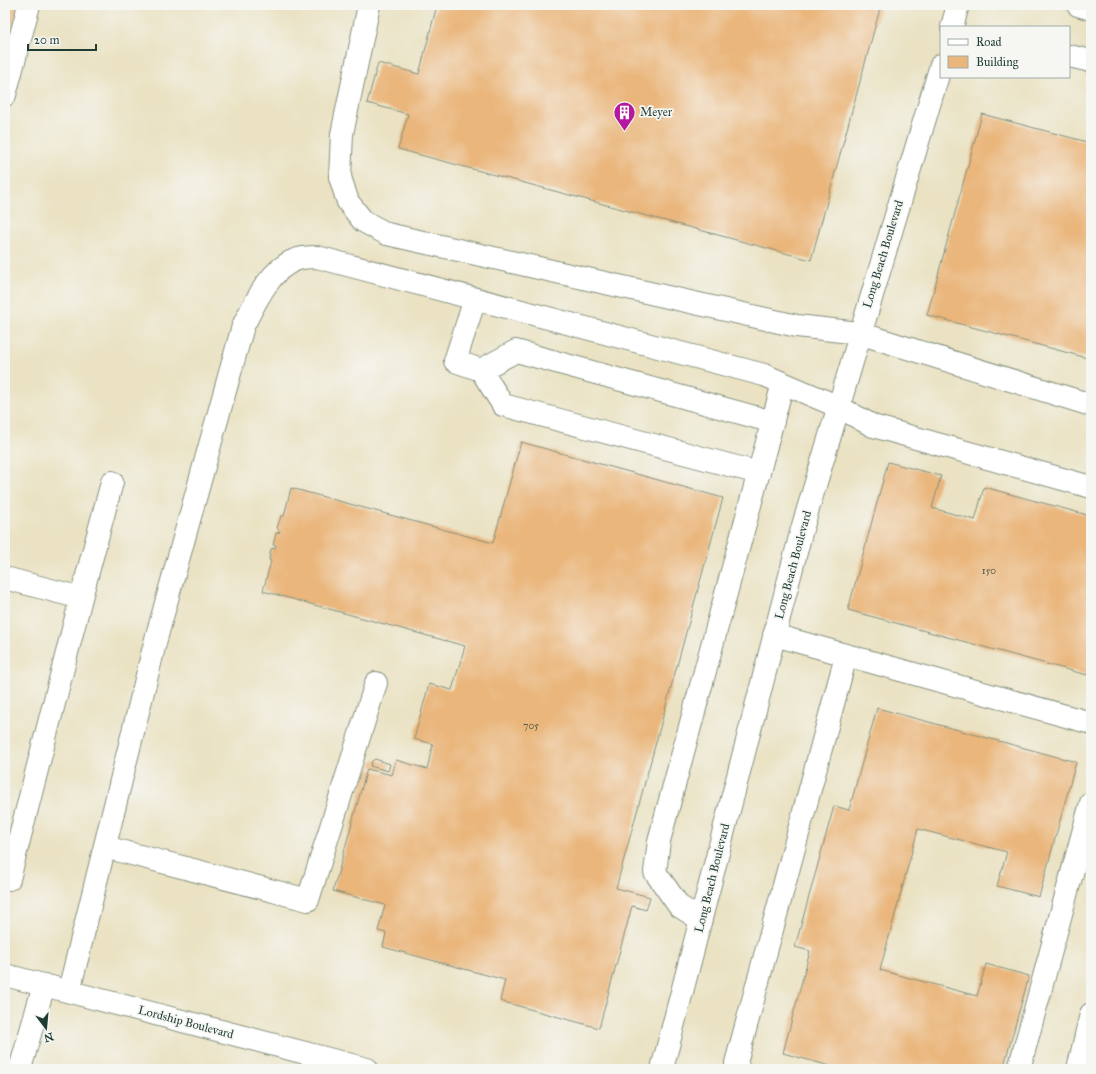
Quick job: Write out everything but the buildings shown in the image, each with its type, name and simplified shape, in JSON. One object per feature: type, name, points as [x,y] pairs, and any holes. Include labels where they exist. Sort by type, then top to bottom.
[{"type":"street","points":[[5,95],[29,5]]},
{"type":"street","points":[[369,5],[342,134],[340,177],[348,202],[363,221],[387,234],[505,261],[797,326],[859,333],[1091,405]]},
{"type":"street","points":[[953,26],[958,5]]},
{"type":"street","points":[[1078,5],[1091,8]]},
{"type":"street","points":[[1070,56],[1091,61]]},
{"type":"street","name":"Long Beach Boulevard","points":[[662,1069],[802,529],[839,407],[859,333],[940,68]]},
{"type":"street","points":[[69,991],[158,632],[243,326],[256,301],[272,279],[284,266],[295,260],[305,257],[317,257],[764,374],[839,407],[873,426],[1091,487]]},
{"type":"street","points":[[475,299],[455,361],[481,370],[503,405],[759,473]]},
{"type":"street","points":[[481,370],[516,351],[773,422]]},
{"type":"street","points":[[701,920],[679,906],[655,872],[660,840],[783,383]]},
{"type":"street","points":[[5,878],[9,879],[112,482]]},
{"type":"street","points":[[5,578],[81,598]]},
{"type":"street","points":[[774,635],[1091,723]]},
{"type":"street","points":[[739,1069],[736,1063],[738,1055],[846,656]]},
{"type":"street","points":[[105,847],[308,900],[376,683]]},
{"type":"street","points":[[1018,1069],[1091,803]]},
{"type":"street","name":"Lordship Boulevard","points":[[5,975],[367,1069]]},
{"type":"street","points":[[20,1069],[44,985]]},
{"type":"street","points":[[1078,1069],[1091,1014]]},
{"type":"place","name":"Meyer","points":[[625,132]]}]
